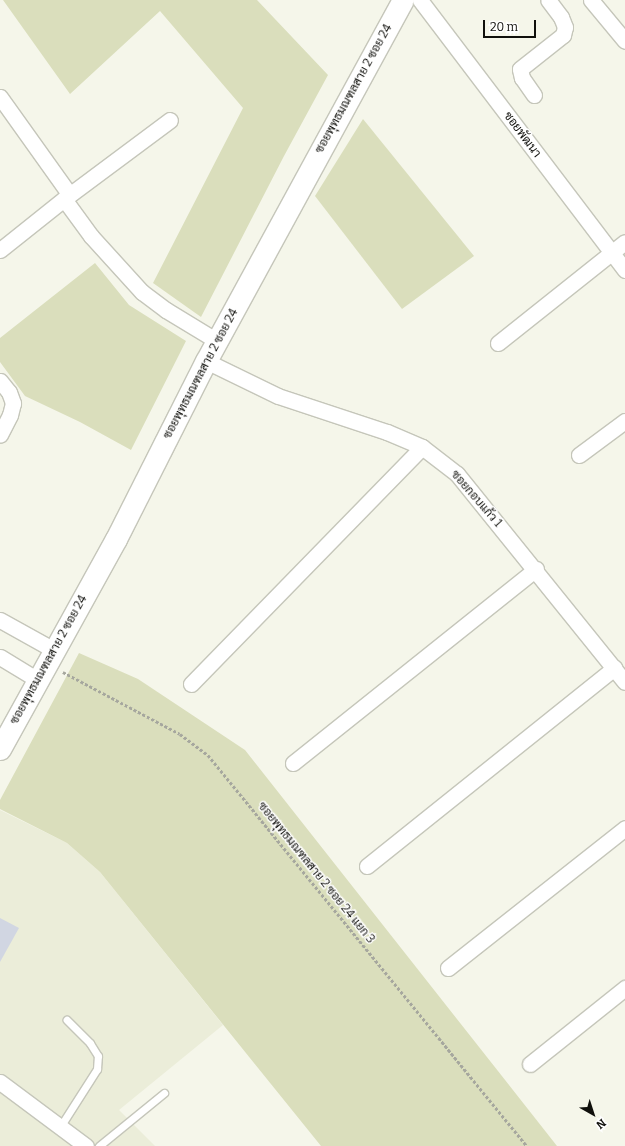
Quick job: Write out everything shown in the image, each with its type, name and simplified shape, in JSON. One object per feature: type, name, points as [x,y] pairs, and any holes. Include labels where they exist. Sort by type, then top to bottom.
[{"type":"street","name":"ซอยพุทธมณฑลสาย 2 ซอย 24","points":[[0,749],[116,539],[206,361],[403,0]]},
{"type":"street","name":"ซอยพัฒนา","points":[[420,0],[625,270]]},
{"type":"street","points":[[534,95],[522,78],[520,69],[563,35],[565,27],[561,17],[548,0]]},
{"type":"street","points":[[591,0],[625,42]]},
{"type":"street","points":[[0,97],[67,197],[91,236],[142,292],[166,310],[217,341]]},
{"type":"street","points":[[0,250],[67,197],[170,120]]},
{"type":"street","points":[[498,343],[625,242]]},
{"type":"street","name":"ซอยกอบแก้ว 1","points":[[206,361],[278,396],[387,432],[422,447],[457,474],[536,569],[625,682]]},
{"type":"street","points":[[0,381],[8,392],[13,403],[10,415],[0,435]]},
{"type":"street","points":[[579,455],[625,421]]},
{"type":"street","points":[[191,684],[422,447]]},
{"type":"street","points":[[293,762],[536,569]]},
{"type":"street","points":[[0,620],[46,664]]},
{"type":"street","points":[[0,657],[46,664]]},
{"type":"street","points":[[367,866],[614,668]]},
{"type":"street","points":[[448,968],[625,828]]},
{"type":"street","points":[[530,1064],[625,988]]},
{"type":"street","points":[[0,1082],[86,1146]]},
{"type":"lane","points":[[60,1127],[94,1075],[97,1069],[98,1056],[90,1043],[68,1020]]},
{"type":"lane","points":[[99,1146],[164,1093]]},
{"type":"path","name":"ซอยพุทธมณฑลสาย 2 ซอย 24 แยก 3","points":[[46,664],[180,734],[208,755],[527,1146]]},
{"type":"shaded area","points":[[0,810],[67,843],[100,872],[223,1025],[119,1110],[155,1146],[0,1146]]},
{"type":"green space","points":[[3,0],[257,0],[328,75],[284,156],[201,317],[153,283],[243,108],[160,11],[70,94]]},
{"type":"green space","points":[[363,119],[474,256],[402,309],[315,196]]},
{"type":"green space","points":[[95,263],[129,305],[186,341],[131,450],[80,422],[25,396],[0,362],[0,338]]},
{"type":"green space","points":[[79,653],[138,679],[245,750],[557,1146],[321,1146],[100,872],[67,843],[0,809],[0,800]]},
{"type":"building","points":[[0,918],[19,928],[0,962]]}]
